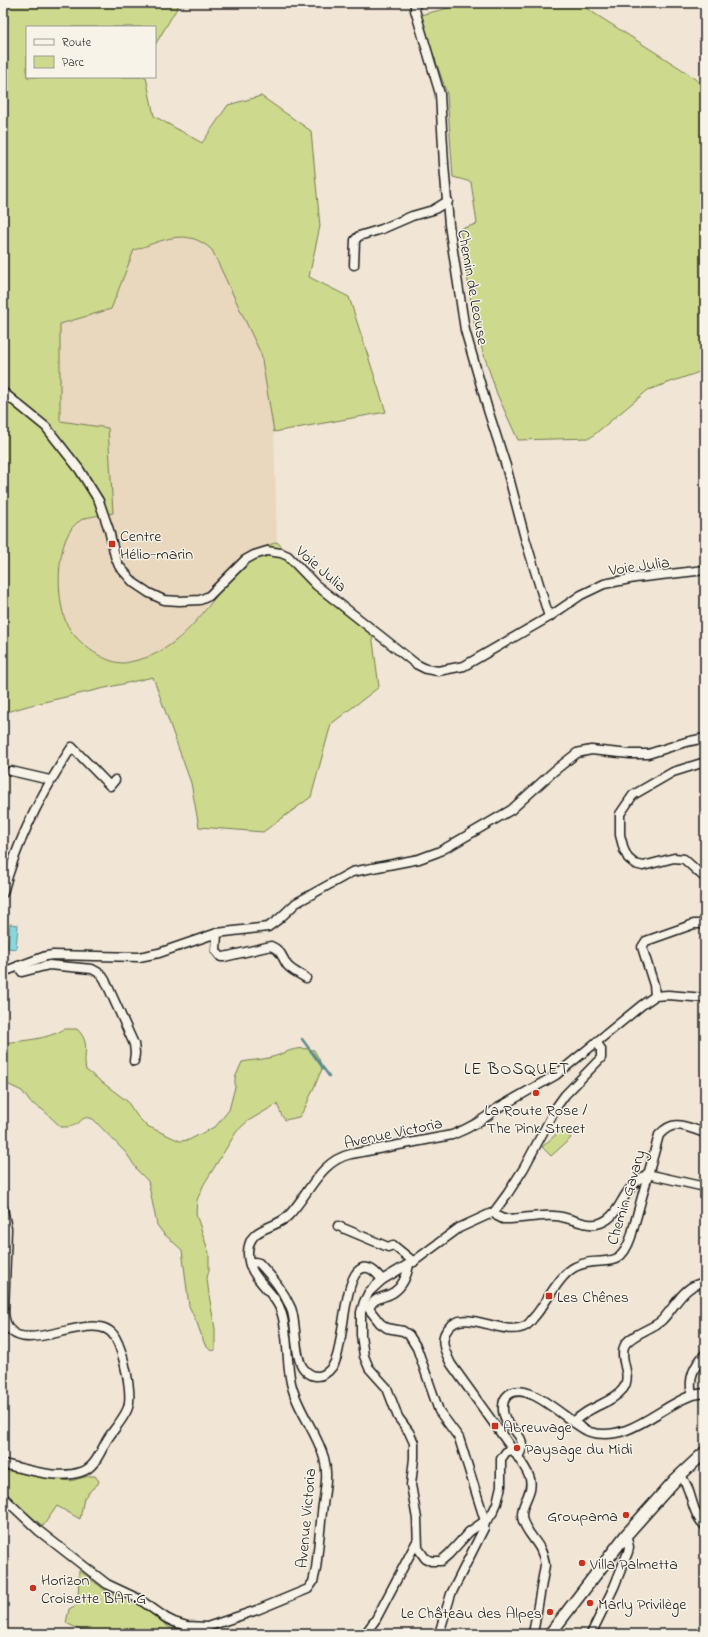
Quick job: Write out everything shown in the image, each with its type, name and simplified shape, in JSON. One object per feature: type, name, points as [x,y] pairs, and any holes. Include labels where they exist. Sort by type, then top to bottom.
[{"type":"main road","points":[[550,1634],[626,1535],[680,1474],[705,1452]]},
{"type":"street","name":"Chemin de Leouse","points":[[415,3],[415,10],[440,94],[449,225],[465,330],[549,617]]},
{"type":"street","points":[[354,266],[355,240],[359,236],[382,229],[412,216],[433,210],[448,201]]},
{"type":"street","name":"Voie Julia","points":[[3,392],[46,427],[79,470],[99,501],[119,566],[134,583],[156,597],[164,600],[200,600],[209,596],[245,560],[254,555],[268,551],[280,552],[288,556],[316,585],[416,664],[426,669],[438,671],[464,666],[549,617],[581,595],[604,584],[635,578],[705,570]]},
{"type":"street","points":[[3,972],[53,955],[103,957],[147,956],[217,933],[268,927],[296,903],[352,872],[418,859],[438,852],[511,810],[554,771],[577,753],[591,750],[630,754],[648,754],[686,742],[705,738]]},
{"type":"street","points":[[3,893],[10,866],[23,834],[50,780],[72,747],[110,786],[115,780]]},
{"type":"street","points":[[705,762],[673,772],[632,795],[620,814],[620,835],[624,850],[628,858],[635,864],[643,866],[674,858],[684,860],[705,878]]},
{"type":"street","points":[[11,771],[50,780]]},
{"type":"street","points":[[705,924],[694,924],[646,941],[642,948],[654,984],[655,996],[668,995],[705,998]]},
{"type":"street","points":[[217,933],[216,951],[221,957],[224,958],[271,946],[281,952],[288,965],[306,978]]},
{"type":"street","points":[[18,966],[22,972],[49,965],[92,969],[101,974],[134,1044],[134,1062]]},
{"type":"street","name":"Avenue Victoria","points":[[3,1497],[39,1531],[107,1584],[139,1599],[166,1618],[187,1626],[208,1627],[269,1606],[308,1589],[313,1582],[326,1468],[321,1450],[291,1384],[286,1333],[281,1311],[274,1297],[258,1278],[250,1265],[248,1252],[249,1245],[260,1230],[278,1224],[287,1217],[332,1162],[344,1156],[437,1138],[462,1131],[496,1109],[556,1075],[655,996]]},
{"type":"street","points":[[533,1634],[545,1565],[544,1556],[540,1548],[523,1521],[522,1508],[530,1488],[528,1472],[512,1450],[506,1452],[501,1459],[500,1494],[493,1512],[485,1521],[468,1532],[441,1561],[431,1561],[425,1558],[420,1552],[417,1541],[417,1518],[411,1485],[414,1443],[409,1432],[398,1417],[387,1388],[366,1362],[362,1346],[360,1324],[361,1312],[369,1292],[382,1280],[411,1263],[459,1228],[494,1212],[524,1168],[557,1106],[565,1095],[601,1058],[601,1049],[597,1043]]},
{"type":"street","name":"Chemin Gavary","points":[[512,1450],[451,1364],[446,1353],[444,1333],[450,1325],[459,1320],[516,1329],[527,1325],[574,1267],[583,1264],[613,1260],[620,1257],[627,1250],[658,1136],[665,1128],[675,1125],[682,1125],[705,1133]]},
{"type":"street","points":[[494,1212],[497,1216],[503,1219],[545,1215],[557,1216],[579,1223],[595,1225],[606,1221],[613,1215],[629,1189],[647,1174],[705,1187]]},
{"type":"street","points":[[3,1208],[7,1229],[4,1319],[8,1329],[18,1335],[26,1337],[35,1337],[82,1327],[100,1328],[109,1331],[114,1335],[117,1341],[127,1376],[130,1401],[127,1410],[94,1463],[81,1472],[58,1475],[3,1464]]},
{"type":"street","points":[[338,1226],[388,1247],[393,1245],[411,1263]]},
{"type":"street","points":[[250,1265],[255,1262],[259,1263],[282,1290],[294,1321],[300,1362],[309,1373],[315,1376],[323,1376],[327,1374],[334,1365],[341,1338],[350,1287],[355,1275],[361,1269],[368,1268],[373,1270],[382,1280]]},
{"type":"street","points":[[411,1263],[399,1288],[393,1293],[376,1300],[371,1304],[369,1309],[380,1323],[387,1328],[403,1331],[409,1335],[417,1348],[439,1411],[459,1438],[485,1521],[484,1528],[451,1594],[439,1634]]},
{"type":"street","points":[[573,1422],[589,1410],[616,1397],[624,1387],[627,1377],[623,1353],[627,1341],[655,1326],[662,1320],[690,1287],[699,1283],[705,1283]]},
{"type":"street","points":[[692,1395],[690,1387],[692,1374],[705,1354]]},
{"type":"street","points":[[518,1457],[521,1452],[522,1442],[517,1433],[504,1419],[502,1412],[504,1399],[513,1391],[532,1395],[554,1407],[573,1422],[590,1432],[604,1434],[616,1433],[631,1428],[675,1402],[692,1395],[705,1393]]},
{"type":"street","points":[[680,1474],[688,1487],[696,1514],[705,1526]]},
{"type":"street","points":[[593,1634],[628,1552],[629,1547],[626,1535]]},
{"type":"street","points":[[365,1634],[376,1619],[417,1541]]},
{"type":"shaded area","points":[[177,236],[195,238],[205,243],[212,250],[261,354],[274,432],[277,542],[248,555],[194,623],[165,650],[147,658],[123,663],[107,660],[79,641],[66,623],[61,606],[59,586],[60,562],[64,543],[71,529],[81,520],[113,513],[60,421],[60,324],[111,309],[134,250]]},
{"type":"green space","points":[[3,3],[180,3],[156,43],[156,26],[26,26],[26,78],[146,78],[154,116],[202,143],[228,105],[261,96],[311,131],[320,226],[309,277],[349,297],[386,412],[274,432],[261,354],[212,250],[202,243],[184,237],[165,240],[134,250],[111,309],[60,324],[60,421],[108,428],[113,513],[81,520],[72,528],[66,539],[62,553],[59,584],[63,612],[66,622],[75,636],[98,655],[115,662],[123,663],[138,660],[153,655],[180,637],[213,601],[247,556],[257,550],[277,542],[372,634],[379,687],[331,724],[311,797],[263,832],[199,827],[191,783],[153,677],[31,705],[3,713]]},
{"type":"green space","points":[[469,3],[578,3],[686,72],[705,87],[705,370],[648,390],[590,438],[518,440],[497,394],[475,328],[460,229],[477,224],[471,182],[453,177],[447,94],[420,15]]},
{"type":"green space","points":[[65,1029],[77,1029],[82,1034],[86,1049],[86,1070],[127,1101],[137,1116],[147,1126],[180,1141],[189,1140],[216,1126],[229,1110],[235,1087],[235,1078],[242,1062],[268,1058],[295,1049],[314,1050],[319,1059],[322,1069],[305,1108],[299,1117],[285,1120],[277,1104],[248,1121],[237,1131],[204,1184],[197,1200],[196,1214],[209,1253],[209,1270],[207,1278],[215,1329],[215,1350],[211,1351],[205,1345],[189,1306],[182,1250],[163,1233],[157,1225],[148,1181],[138,1171],[127,1154],[93,1119],[85,1118],[73,1126],[61,1127],[43,1110],[30,1102],[22,1091],[9,1085],[3,1080],[3,1043],[42,1037]]},
{"type":"green space","points":[[563,1128],[571,1138],[551,1156],[542,1147]]},
{"type":"green space","points":[[3,1469],[70,1481],[95,1476],[99,1481],[98,1484],[84,1498],[80,1519],[57,1506],[43,1526],[3,1493]]},
{"type":"green space","points":[[79,1570],[106,1591],[138,1604],[170,1628],[201,1634],[89,1634],[66,1623],[69,1609],[78,1604]]},
{"type":"water","points":[[10,924],[18,925],[16,949],[8,948]]},
{"type":"waterway","points":[[302,1039],[329,1076]]},
{"type":"place","name":"Centre Hélio-marin","points":[[112,544]]},
{"type":"place","name":"La Route Rose / The Pink Street","points":[[536,1093]]},
{"type":"place","name":"Les Chênes","points":[[549,1296]]},
{"type":"place","name":"Abreuvage","points":[[495,1426]]},
{"type":"place","name":"Paysage du Midi","points":[[517,1448]]},
{"type":"place","name":"Groupama","points":[[626,1515]]},
{"type":"place","name":"Villa Palmetta","points":[[582,1563]]},
{"type":"place","name":"Horizon Croisette BAT.G","points":[[33,1588]]},
{"type":"place","name":"Marly Privilège","points":[[590,1603]]},
{"type":"place","name":"Le Château des Alpes","points":[[550,1612]]},
{"type":"district","name":"LE BOSQUET","points":[[517,1068]]}]
